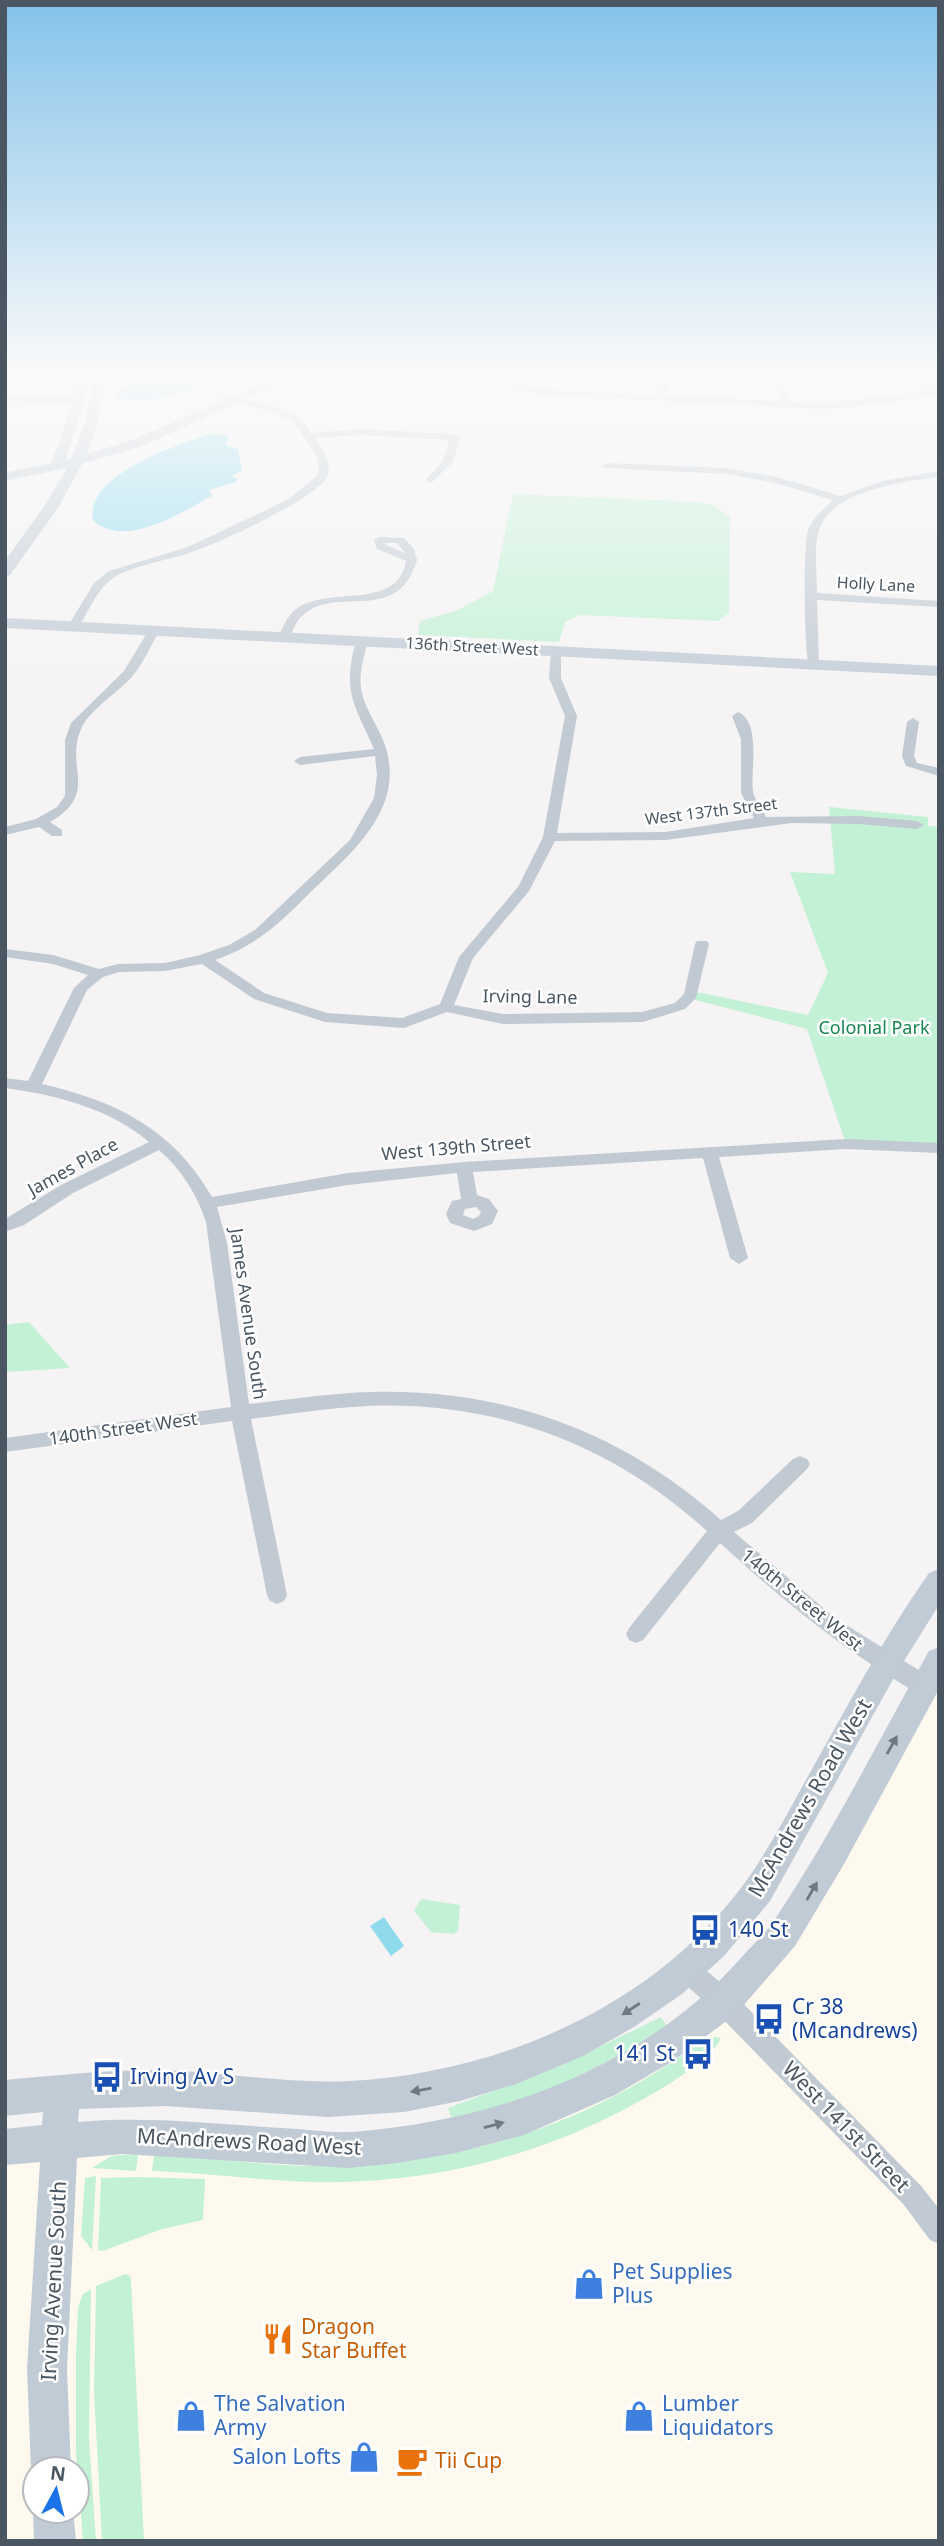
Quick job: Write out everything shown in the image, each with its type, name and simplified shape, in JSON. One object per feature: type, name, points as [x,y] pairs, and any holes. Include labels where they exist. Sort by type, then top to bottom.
[{"type":"main road","points":[[5,572],[60,493]]},
{"type":"main road","name":"136th Street West","points":[[5,623],[939,671]]},
{"type":"main road","name":"McAndrews Road West","points":[[5,2098],[126,2088],[349,2099],[446,2086],[509,2071],[581,2039],[634,2008],[686,1969],[722,1935],[773,1868],[887,1665],[939,1580]]},
{"type":"main road","name":"McAndrews Road West","points":[[5,2147],[122,2136],[349,2150],[397,2145],[456,2135],[524,2117],[603,2083],[661,2049],[724,2002],[783,1935],[807,1900],[932,1673]]},
{"type":"main road","name":"Irving Avenue South","points":[[50,2455],[47,2369],[62,2092]]},
{"type":"street","points":[[74,626],[98,585],[113,573],[192,550],[305,493]]},
{"type":"street","points":[[819,493],[842,500]]},
{"type":"street","points":[[813,665],[810,596],[813,531],[824,514],[842,500],[858,493]]},
{"type":"street","points":[[284,637],[293,617],[307,607],[381,594],[398,588],[408,577],[412,560]]},
{"type":"street","name":"Holly Lane","points":[[810,596],[939,604]]},
{"type":"street","points":[[5,831],[41,822],[62,810],[71,796],[71,740],[77,723],[129,673],[154,630]]},
{"type":"street","points":[[34,1086],[81,988],[98,974],[118,968],[165,967],[204,960],[234,948],[260,933],[355,843],[380,799],[383,775],[381,752],[355,690],[355,667],[362,640]]},
{"type":"street","points":[[204,960],[260,996],[325,1017],[404,1023],[446,1007],[466,957],[524,888],[550,837],[571,716],[555,678],[555,651]]},
{"type":"street","points":[[738,716],[747,739],[747,793],[762,821]]},
{"type":"street","points":[[913,722],[908,756],[912,766],[939,772]]},
{"type":"street","points":[[300,761],[381,752]]},
{"type":"street","name":"West 137th Street","points":[[550,837],[666,836],[762,821],[858,820],[917,825]]},
{"type":"street","points":[[41,822],[57,833]]},
{"type":"street","name":"Irving Lane","points":[[446,1007],[503,1019],[643,1017],[662,1014],[680,1006],[691,995],[702,944]]},
{"type":"street","points":[[5,953],[73,962],[98,974]]},
{"type":"street","name":"James Avenue South","points":[[5,1083],[34,1086],[105,1106],[160,1143],[192,1174],[208,1203],[217,1238],[240,1412]]},
{"type":"street","name":"James Place","points":[[5,1226],[18,1221],[67,1189],[160,1143]]},
{"type":"street","name":"West 139th Street","points":[[208,1203],[348,1179],[464,1167],[872,1143],[939,1148]]},
{"type":"street","points":[[710,1153],[739,1258]]},
{"type":"street","points":[[464,1167],[470,1201]]},
{"type":"street","name":"140th Street West","points":[[5,1445],[240,1412],[377,1399],[437,1401],[499,1411],[559,1430],[621,1457],[670,1488],[814,1614],[887,1665],[932,1673]]},
{"type":"street","points":[[240,1412],[277,1595]]},
{"type":"street","points":[[636,1634],[718,1531],[745,1517],[800,1464]]},
{"type":"street","name":"West 141st Street","points":[[686,1969],[724,2002],[913,2196],[939,2231]]},
{"type":"shaded area","points":[[939,1660],[939,2541],[5,2541],[5,2147],[397,2145],[724,2002]]},
{"type":"green space","points":[[513,494],[700,502],[715,506],[730,517],[729,613],[718,621],[580,615],[565,622],[559,642],[418,635],[420,621],[458,610],[493,591]]},
{"type":"green space","name":"Colonial Park","points":[[829,807],[928,817],[928,826],[939,827],[939,1148],[846,1144],[807,1029],[688,998],[692,991],[808,1015],[828,973],[790,872],[835,874]]},
{"type":"green space","points":[[29,1322],[70,1368],[5,1372],[5,1325]]},
{"type":"green space","points":[[421,1899],[460,1905],[458,1931],[453,1934],[431,1932],[414,1911]]},
{"type":"green space","points":[[661,2017],[667,2026],[635,2048],[544,2093],[452,2120],[448,2108],[562,2065]]},
{"type":"green space","points":[[721,2038],[709,2054],[647,2097],[568,2136],[485,2163],[442,2172],[355,2182],[291,2181],[152,2171],[154,2155],[313,2166],[365,2165],[468,2150],[518,2136],[613,2097],[658,2071],[701,2041]]},
{"type":"green space","points":[[138,2154],[136,2171],[92,2168],[111,2156]]},
{"type":"green space","points":[[96,2176],[92,2250],[81,2236],[85,2178]]},
{"type":"green space","points":[[101,2178],[205,2179],[203,2220],[162,2229],[103,2251],[98,2250]]},
{"type":"green space","points":[[125,2274],[130,2276],[131,2280],[144,2541],[102,2541],[94,2392],[96,2286]]},
{"type":"green space","points":[[91,2289],[90,2455],[76,2453],[78,2307],[83,2294]]},
{"type":"green space","points":[[91,2468],[96,2541],[83,2541],[82,2525],[91,2525]]},
{"type":"water","points":[[101,493],[210,493],[212,496],[169,519],[136,530],[120,531],[106,528],[93,520],[94,503]]},
{"type":"water","points":[[384,1917],[404,1946],[391,1956],[370,1926]]},
{"type":"place","name":"140 St","points":[[705,1930]]},
{"type":"place","name":"Cr 38 (Mcandrews)","points":[[769,2019]]},
{"type":"place","name":"141 St","points":[[698,2054]]},
{"type":"place","name":"Irving Av S","points":[[107,2077]]},
{"type":"place","name":"Pet Supplies Plus","points":[[589,2284]]},
{"type":"place","name":"Dragon Star Buffet","points":[[278,2339]]},
{"type":"place","name":"The Salvation Army","points":[[191,2416]]},
{"type":"place","name":"Lumber Liquidators","points":[[639,2416]]},
{"type":"place","name":"Salon Lofts","points":[[364,2457]]},
{"type":"place","name":"Tii Cup","points":[[412,2461]]}]
